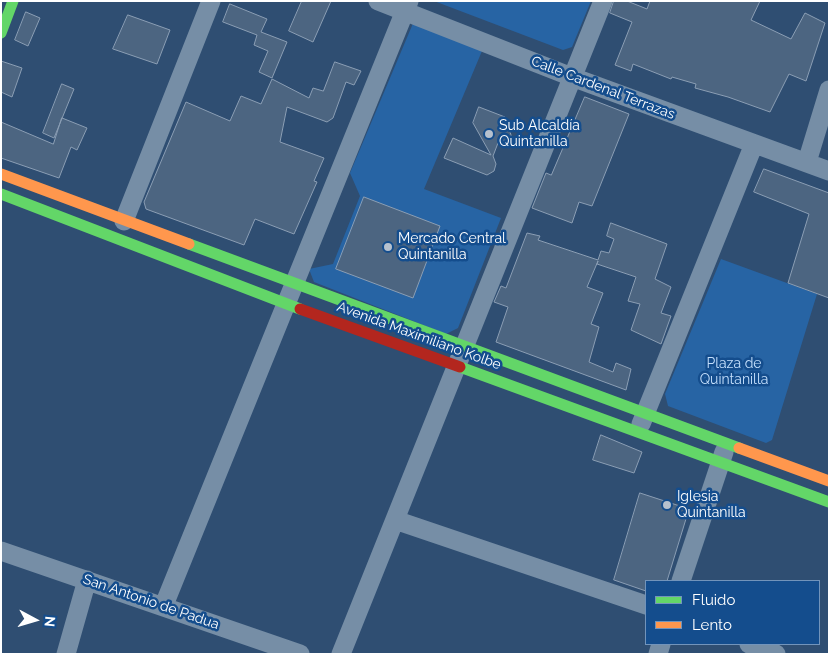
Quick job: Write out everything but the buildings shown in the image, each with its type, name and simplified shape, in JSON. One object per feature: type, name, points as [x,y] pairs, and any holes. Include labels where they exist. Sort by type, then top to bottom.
[{"type":"main road","points":[[1,33],[13,1]]},
{"type":"main road","name":"Avenida Maximiliano Kolbe","points":[[1,174],[829,481]]},
{"type":"main road","name":"Avenida Maximiliano Kolbe","points":[[1,194],[286,304],[829,502]]},
{"type":"street","points":[[124,221],[211,1]]},
{"type":"street","name":"Calle Cardenal Terrazas","points":[[378,1],[407,6],[572,76],[829,171]]},
{"type":"street","points":[[341,654],[603,1]]},
{"type":"street","points":[[164,605],[407,6]]},
{"type":"street","points":[[807,162],[829,90]]},
{"type":"street","points":[[638,432],[754,144]]},
{"type":"street","points":[[681,580],[727,444]]},
{"type":"street","points":[[394,520],[645,605]]},
{"type":"street","name":"San Antonio de Padua","points":[[1,550],[298,653]]},
{"type":"street","points":[[66,654],[87,580]]},
{"type":"street","points":[[753,645],[776,654]]},
{"type":"green space","points":[[434,1],[591,1],[572,47],[563,50]]},
{"type":"green space","points":[[414,21],[482,51],[424,189],[501,218],[458,328],[446,334],[314,282],[309,269],[333,264],[360,196],[350,173]]},
{"type":"green space","name":"Plaza de Quintanilla","points":[[721,259],[817,294],[772,440],[766,443],[668,406],[665,394]]},
{"type":"traffic: fast","points":[[1,33],[13,1]]},
{"type":"traffic: fast","points":[[1,194],[300,309]]},
{"type":"traffic: fast","points":[[189,244],[739,448]]},
{"type":"traffic: fast","points":[[460,367],[829,502]]},
{"type":"traffic: slow","points":[[1,174],[189,244]]},
{"type":"traffic: slow","points":[[739,448],[829,481]]},
{"type":"traffic: jam","points":[[300,309],[460,367]]},
{"type":"place","name":"Sub Alcaldía Quintanilla","points":[[489,134]]},
{"type":"place","name":"Mercado Central Quintanilla","points":[[388,247]]},
{"type":"place","name":"Iglesia Quintanilla","points":[[667,505]]}]
